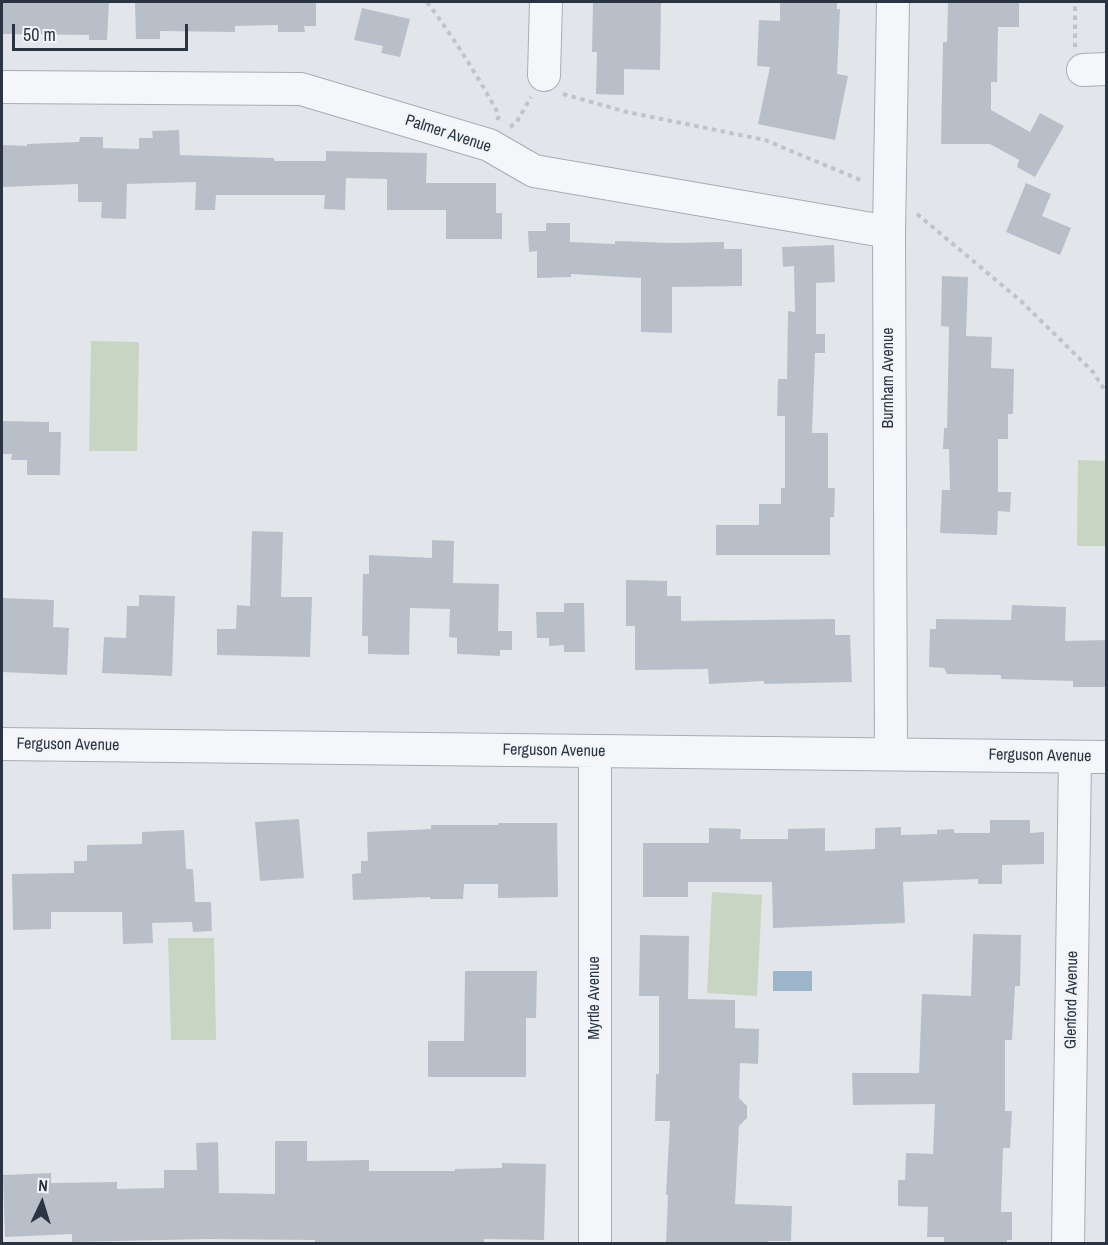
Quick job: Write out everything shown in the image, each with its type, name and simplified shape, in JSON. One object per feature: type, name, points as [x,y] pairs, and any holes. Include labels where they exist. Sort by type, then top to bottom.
[{"type":"street","points":[[544,75],[546,2]]},
{"type":"street","name":"Burnham Avenue","points":[[891,754],[889,192],[893,2]]},
{"type":"street","name":"Palmer Avenue","points":[[2,87],[302,89],[489,145],[534,171],[889,232]]},
{"type":"street","name":"Ferguson Avenue","points":[[2,744],[1107,757]]},
{"type":"street","name":"Myrtle Avenue","points":[[595,752],[595,1244]]},
{"type":"street","name":"Glenford Avenue","points":[[1068,1244],[1075,757]]},
{"type":"path","points":[[427,2],[454,38],[499,115],[489,145]]},
{"type":"path","points":[[1075,2],[1075,51],[1095,70]]},
{"type":"path","points":[[544,75],[561,94],[627,112],[765,140],[889,192],[1021,300],[1093,372],[1107,392]]},
{"type":"green space","points":[[91,341],[139,342],[137,451],[89,451]]},
{"type":"green space","points":[[1078,460],[1106,461],[1106,546],[1077,546]]},
{"type":"green space","points":[[712,892],[762,895],[757,996],[707,993]]},
{"type":"green space","points":[[168,938],[214,938],[216,1040],[171,1040]]},
{"type":"water","points":[[773,971],[812,971],[812,991],[773,991]]},
{"type":"building","points":[[2,2],[109,2],[107,40],[89,40],[89,35],[2,34]]},
{"type":"building","points":[[135,2],[316,2],[316,26],[304,26],[305,32],[278,32],[278,25],[235,26],[235,32],[160,31],[160,39],[136,39]]},
{"type":"building","points":[[593,2],[661,2],[660,70],[624,69],[624,95],[596,94],[597,52],[592,52]]},
{"type":"building","points":[[780,2],[837,2],[837,9],[840,9],[837,74],[848,76],[835,140],[758,124],[770,67],[757,66],[759,20],[780,21]]},
{"type":"building","points":[[1019,2],[1019,27],[998,27],[997,82],[991,82],[991,110],[1030,132],[1040,113],[1064,126],[1035,177],[1017,167],[1019,160],[990,144],[941,144],[943,42],[947,42],[948,3]]},
{"type":"building","points":[[362,8],[410,19],[400,57],[381,53],[383,46],[354,40]]},
{"type":"building","points":[[179,130],[180,155],[274,158],[274,161],[326,161],[326,151],[427,153],[426,183],[496,183],[496,213],[502,213],[502,239],[446,239],[446,210],[387,210],[387,179],[346,178],[345,210],[324,209],[325,195],[216,195],[215,210],[195,210],[196,182],[127,184],[126,219],[101,218],[102,202],[78,202],[78,184],[2,187],[2,145],[27,146],[27,144],[79,142],[80,137],[103,137],[103,148],[139,149],[139,138],[153,138],[152,131]]},
{"type":"building","points":[[1026,183],[1051,194],[1042,216],[1071,228],[1060,255],[1006,232]]},
{"type":"building","points":[[546,223],[570,223],[570,242],[615,244],[615,241],[724,242],[724,249],[742,249],[742,286],[672,287],[672,333],[641,332],[641,278],[571,274],[571,277],[537,278],[537,251],[529,252],[528,231],[546,231]]},
{"type":"building","points":[[834,245],[835,282],[816,283],[816,334],[825,334],[825,353],[815,353],[812,433],[828,433],[828,488],[835,488],[834,517],[830,517],[830,555],[716,555],[716,525],[759,525],[759,504],[781,504],[781,488],[785,488],[785,416],[777,416],[778,379],[787,379],[788,311],[795,312],[794,266],[783,267],[782,247]]},
{"type":"building","points":[[942,276],[968,277],[966,336],[992,337],[991,368],[1014,369],[1013,414],[1008,414],[1008,439],[998,439],[998,492],[1011,492],[1010,512],[998,511],[997,535],[940,533],[942,490],[950,490],[949,449],[943,449],[944,428],[947,428],[949,327],[941,326]]},
{"type":"building","points":[[2,421],[49,422],[49,432],[61,432],[60,475],[27,475],[27,460],[11,460],[12,454],[2,454]]},
{"type":"building","points":[[252,531],[283,532],[281,597],[312,597],[310,657],[217,655],[217,629],[236,629],[237,605],[250,606]]},
{"type":"building","points":[[432,540],[454,541],[453,583],[499,584],[498,631],[512,631],[512,650],[500,650],[500,656],[457,654],[457,638],[449,637],[450,609],[410,608],[409,655],[368,654],[368,636],[362,636],[363,574],[369,574],[369,555],[432,558]]},
{"type":"building","points":[[626,580],[667,581],[667,596],[681,596],[681,621],[835,619],[835,635],[850,635],[852,682],[764,684],[764,681],[709,684],[708,669],[635,670],[635,626],[626,626]]},
{"type":"building","points":[[139,595],[175,596],[172,676],[102,673],[104,637],[126,638],[127,606],[139,606]]},
{"type":"building","points":[[2,598],[54,600],[53,627],[69,628],[67,675],[2,672]]},
{"type":"building","points":[[564,603],[584,603],[585,652],[564,652],[564,645],[549,646],[549,638],[537,638],[536,612],[564,612]]},
{"type":"building","points":[[1012,605],[1066,607],[1065,641],[1107,640],[1107,687],[1073,687],[1073,681],[1001,679],[1001,675],[947,674],[944,668],[929,667],[930,629],[936,629],[936,619],[1011,620]]},
{"type":"building","points":[[299,819],[304,878],[260,881],[255,822]]},
{"type":"building","points":[[990,820],[1030,820],[1030,833],[1044,832],[1044,864],[1002,865],[1002,884],[978,884],[978,879],[903,882],[905,923],[773,928],[772,882],[688,882],[688,897],[643,897],[643,843],[709,843],[709,828],[741,829],[740,839],[788,839],[788,829],[825,828],[825,851],[875,849],[875,828],[901,827],[901,835],[937,834],[937,830],[954,829],[954,833],[990,833]]},
{"type":"building","points":[[498,823],[557,823],[558,897],[498,898],[498,884],[464,884],[463,899],[430,899],[430,897],[353,900],[352,874],[361,873],[361,861],[368,861],[367,832],[431,829],[431,825],[498,825]]},
{"type":"building","points":[[184,830],[186,869],[193,869],[195,902],[211,902],[212,931],[193,932],[192,922],[152,923],[153,943],[123,944],[122,912],[51,912],[51,929],[13,930],[12,874],[74,873],[74,861],[87,861],[87,845],[142,844],[142,832]]},
{"type":"building","points":[[973,934],[1021,935],[1020,986],[1015,986],[1012,1040],[1005,1040],[1005,1111],[1012,1111],[1010,1148],[1003,1148],[1001,1212],[1012,1212],[1012,1240],[1007,1240],[1007,1244],[944,1244],[944,1237],[927,1237],[928,1207],[898,1206],[898,1180],[905,1180],[906,1153],[933,1154],[935,1104],[853,1105],[852,1073],[919,1073],[922,994],[971,996]]},
{"type":"building","points":[[640,935],[689,936],[688,999],[735,1000],[735,1028],[759,1029],[758,1064],[740,1063],[739,1098],[747,1106],[747,1118],[739,1126],[735,1204],[792,1206],[791,1241],[768,1241],[768,1244],[666,1244],[670,1121],[655,1121],[656,1074],[659,1074],[659,996],[639,996]]},
{"type":"building","points":[[465,971],[537,971],[536,1018],[526,1018],[526,1077],[428,1077],[428,1041],[464,1041]]},
{"type":"building","points":[[275,1141],[307,1141],[307,1161],[369,1160],[369,1171],[455,1171],[455,1169],[502,1168],[502,1163],[546,1164],[544,1240],[484,1239],[484,1243],[428,1244],[208,1239],[72,1242],[72,1234],[5,1237],[3,1175],[51,1173],[51,1183],[117,1182],[117,1189],[164,1188],[164,1170],[197,1170],[196,1143],[218,1142],[219,1193],[275,1194]]}]
